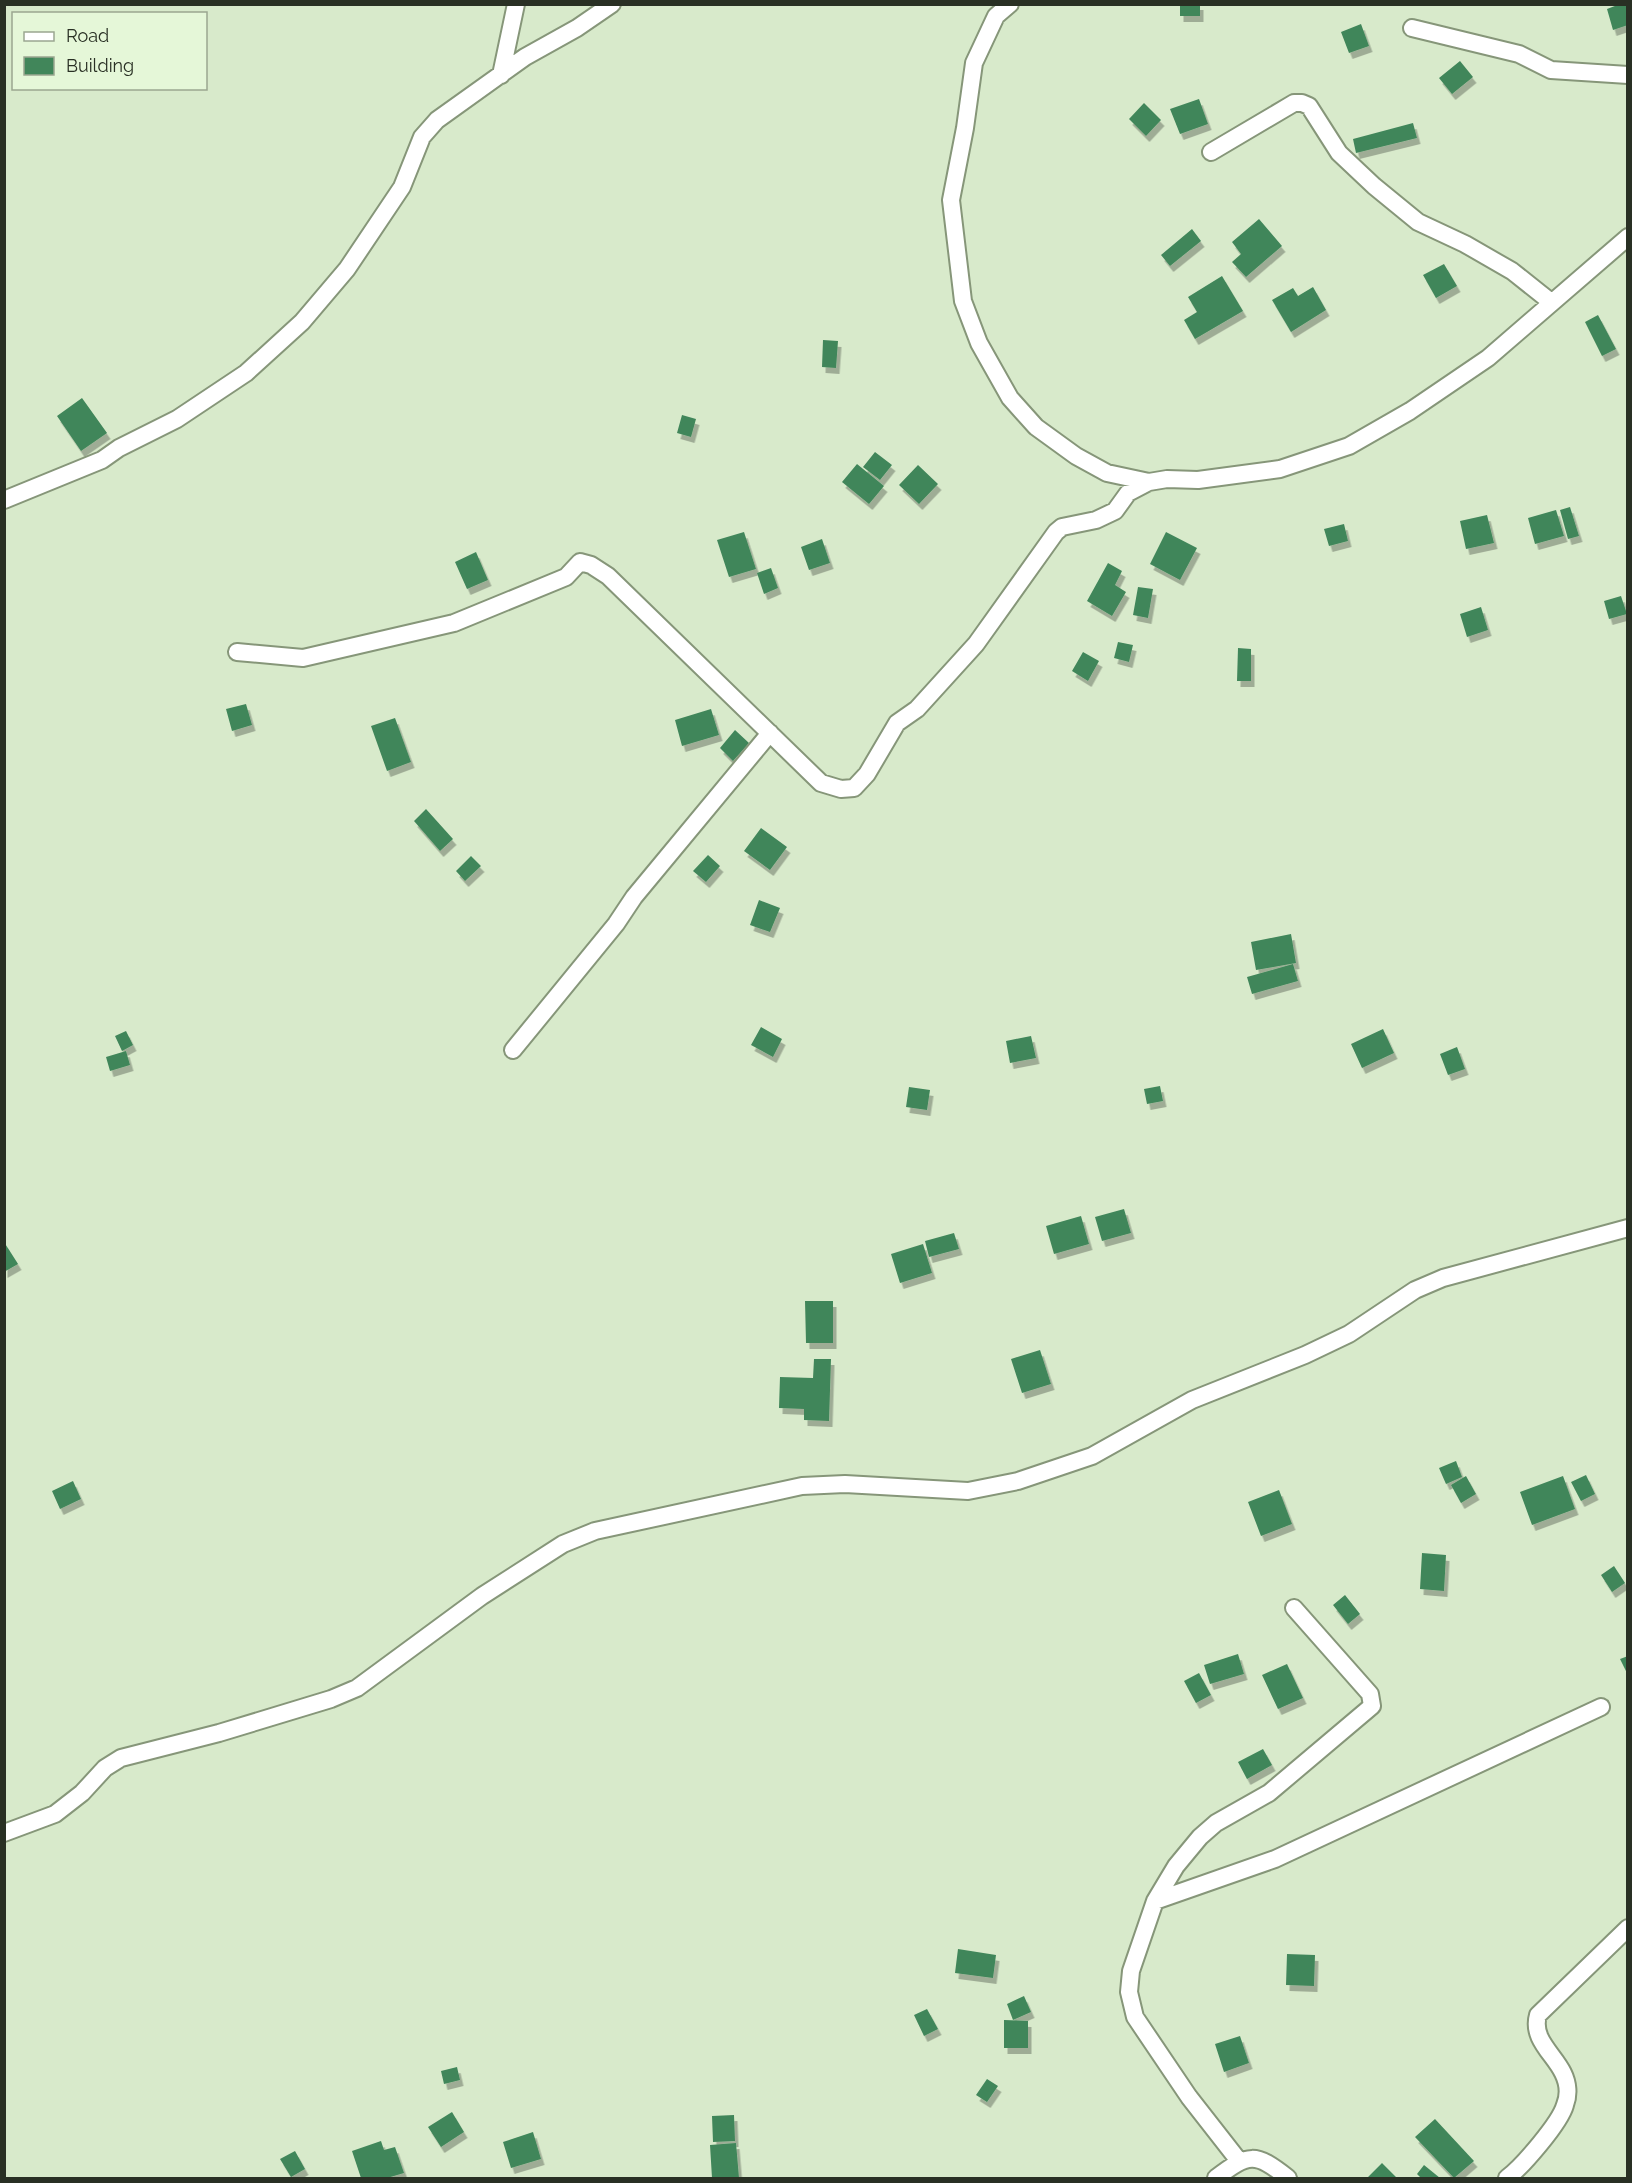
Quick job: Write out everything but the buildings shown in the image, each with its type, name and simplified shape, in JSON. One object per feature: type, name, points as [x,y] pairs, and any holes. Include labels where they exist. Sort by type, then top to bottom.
[{"type":"street","points":[[501,75],[516,4]]},
{"type":"street","points":[[4,500],[102,460],[119,448],[177,419],[246,374],[302,322],[347,269],[402,187],[422,137],[437,120],[525,57],[577,28],[612,4]]},
{"type":"street","points":[[1010,4],[996,16],[974,63],[965,128],[951,200],[963,300],[979,344],[1010,398],[1036,427],[1076,456],[1107,473],[1149,482]]},
{"type":"street","points":[[1412,28],[1519,54],[1551,70],[1628,75]]},
{"type":"street","points":[[1210,152],[1294,103],[1302,102],[1309,106],[1339,153],[1374,186],[1418,222],[1465,244],[1512,271],[1551,302]]},
{"type":"street","points":[[237,652],[303,658],[454,623],[566,577],[580,562],[591,565],[608,576],[821,783],[841,789],[854,788],[867,774],[897,723],[917,709],[976,644],[1056,532],[1062,527],[1096,520],[1115,512],[1128,493],[1149,482],[1167,479],[1198,480],[1280,469],[1349,447],[1410,411],[1488,358],[1628,237]]},
{"type":"street","points":[[513,1050],[616,924],[641,888],[770,733]]},
{"type":"street","points":[[4,1833],[56,1814],[82,1793],[105,1768],[121,1758],[219,1733],[331,1699],[357,1688],[482,1596],[563,1544],[595,1531],[802,1486],[845,1484],[968,1491],[1018,1481],[1092,1456],[1192,1400],[1305,1355],[1349,1334],[1415,1290],[1443,1278],[1628,1228]]},
{"type":"street","points":[[1239,2161],[1184,2089],[1135,2017],[1129,1992],[1131,1971],[1155,1901],[1176,1866],[1200,1837],[1216,1823],[1269,1793],[1372,1706],[1370,1694],[1294,1608]]},
{"type":"street","points":[[1155,1901],[1275,1859],[1601,1707]]},
{"type":"street","points":[[1507,2178],[1536,2148],[1560,2117],[1567,2098],[1567,2086],[1563,2073],[1538,2035],[1536,2022],[1538,2015],[1628,1928]]},
{"type":"street","points":[[1216,2178],[1239,2161],[1249,2159],[1262,2160],[1288,2178]]}]
